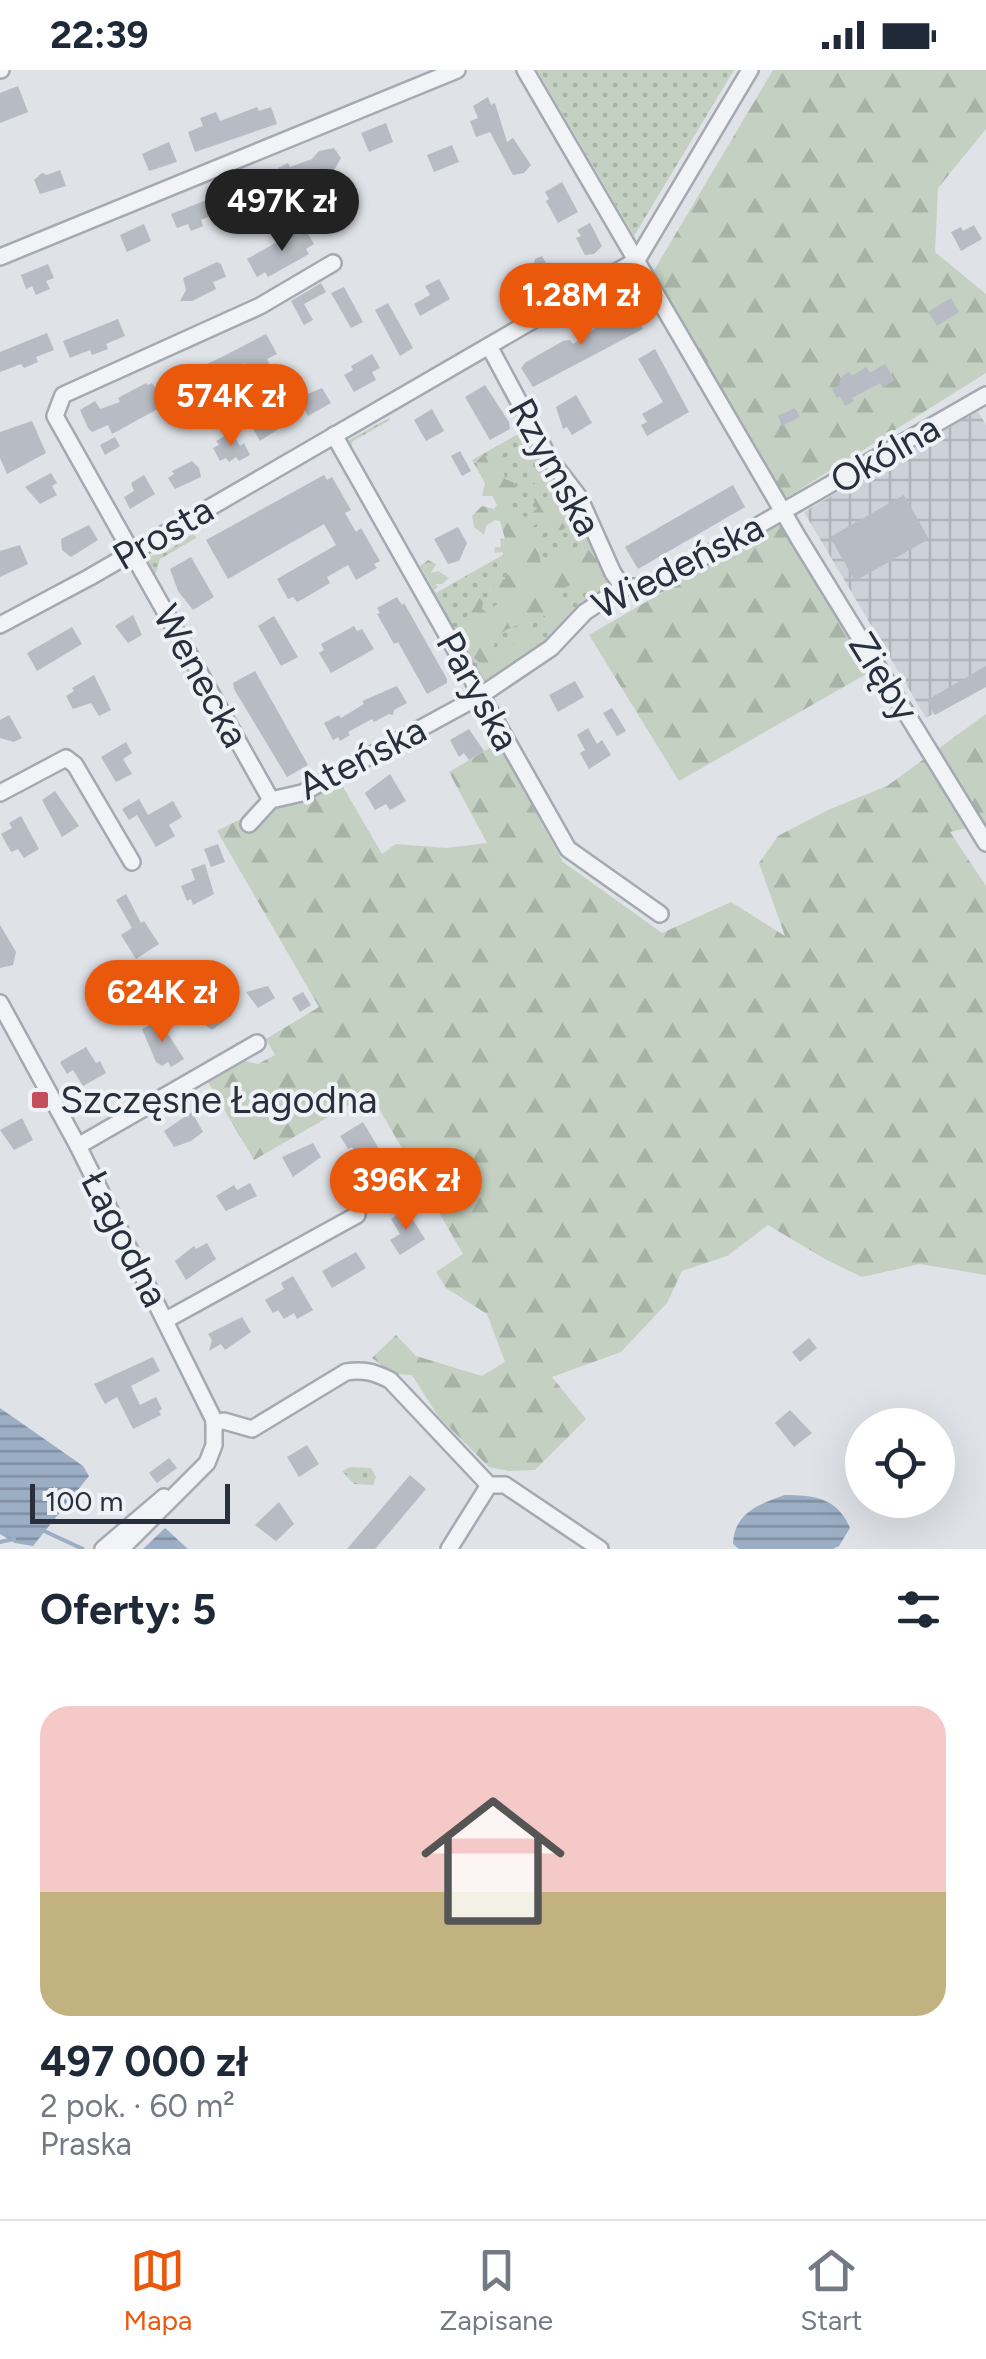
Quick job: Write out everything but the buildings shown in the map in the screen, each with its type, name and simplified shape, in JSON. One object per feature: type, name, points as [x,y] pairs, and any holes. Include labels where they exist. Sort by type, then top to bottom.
[{"type":"street","points":[[0,257],[457,70]]},
{"type":"street","name":"Zięby","points":[[525,70],[784,511],[986,842]]},
{"type":"street","points":[[636,260],[750,70]]},
{"type":"street","name":"Prosta","points":[[0,625],[636,260]]},
{"type":"street","name":"Wenecka","points":[[271,800],[56,416],[63,395],[260,306],[333,264]]},
{"type":"street","name":"Rzymska","points":[[488,346],[550,458],[579,498],[623,587]]},
{"type":"street","name":"Okólna","points":[[784,511],[986,395]]},
{"type":"street","name":"Paryska","points":[[334,435],[568,849],[660,914]]},
{"type":"street","name":"Wiedeńska","points":[[480,696],[551,648],[585,612],[623,587],[658,584],[784,511]]},
{"type":"street","name":"Ateńska","points":[[248,824],[271,800],[302,793],[480,696]]},
{"type":"street","points":[[0,793],[66,758],[74,764],[132,862]]},
{"type":"street","name":"Łagodna","points":[[0,1002],[78,1146],[214,1423]]},
{"type":"street","points":[[78,1146],[257,1042]]},
{"type":"street","points":[[166,1320],[357,1215]]},
{"type":"street","points":[[121,1549],[193,1479],[210,1454],[214,1423],[229,1422],[252,1429],[346,1372],[360,1370],[390,1380],[489,1485],[505,1485],[600,1549]]},
{"type":"street","points":[[103,1549],[148,1509],[193,1479]]},
{"type":"street","points":[[449,1549],[489,1485]]},
{"type":"shaded area","points":[[978,411],[986,425],[986,685],[926,718],[804,512]]},
{"type":"green space","points":[[537,70],[734,70],[634,236]]},
{"type":"green space","points":[[773,70],[986,70],[986,129],[938,188],[935,252],[986,294],[986,373],[783,500],[650,277]]},
{"type":"green space","points":[[389,418],[351,446],[411,554],[347,446],[347,441]]},
{"type":"green space","points":[[529,428],[569,488],[614,585],[556,638],[493,683],[474,673],[415,562],[436,593],[520,545],[472,460]]},
{"type":"green space","points":[[483,455],[502,462],[505,479],[515,483],[516,493],[506,510],[526,517],[537,509],[529,487],[540,481],[545,489],[541,499],[565,510],[564,515],[572,523],[562,530],[543,531],[537,524],[528,529],[543,545],[538,549],[541,564],[556,559],[555,553],[581,552],[584,544],[595,558],[606,561],[604,569],[596,573],[602,579],[610,579],[609,589],[601,593],[589,588],[580,597],[571,585],[562,589],[574,619],[554,636],[545,616],[537,614],[498,636],[493,652],[501,653],[520,639],[521,629],[529,626],[538,647],[528,660],[486,684],[476,677],[480,663],[464,649],[455,632],[471,616],[473,595],[483,600],[482,609],[490,615],[497,611],[494,606],[504,602],[501,591],[488,576],[492,569],[495,577],[499,575],[505,580],[505,575],[513,575],[507,560],[502,571],[497,565],[502,552],[494,553],[495,547],[501,547],[500,538],[505,539],[500,521],[486,526],[484,535],[474,527],[472,516],[482,506],[494,509],[498,503],[494,496],[482,496],[486,480],[477,461]]},
{"type":"green space","points":[[786,521],[875,669],[679,781],[589,635]]},
{"type":"green space","points":[[194,533],[196,538],[160,559],[156,573],[150,575],[143,558],[166,552]]},
{"type":"green space","points":[[428,560],[436,564],[431,573],[438,571],[449,578],[435,584],[438,587],[434,590],[420,566]]},
{"type":"green space","points":[[986,714],[986,824],[950,832],[986,886],[986,1275],[920,1264],[862,1277],[768,1225],[727,1256],[682,1271],[667,1303],[621,1352],[552,1377],[586,1419],[535,1470],[489,1467],[438,1416],[412,1375],[394,1374],[372,1358],[396,1335],[416,1356],[482,1376],[505,1362],[487,1314],[446,1288],[436,1272],[463,1254],[370,1093],[254,1160],[208,1082],[244,1061],[258,1064],[275,1055],[266,1039],[319,1007],[217,831],[263,811],[343,787],[382,854],[396,844],[446,848],[487,843],[449,772],[498,743],[563,862],[662,933],[731,902],[785,936],[759,863],[778,836],[887,786]]},
{"type":"green space","points":[[350,1467],[371,1468],[376,1477],[373,1485],[354,1484],[342,1471]]},
{"type":"water","points":[[0,1408],[83,1466],[89,1476],[33,1546],[15,1543],[0,1534]]},
{"type":"water","points":[[785,1495],[824,1500],[839,1510],[850,1528],[833,1549],[739,1549],[733,1544],[734,1533],[743,1517],[757,1506]]},
{"type":"water","points":[[165,1528],[188,1549],[143,1549]]},
{"type":"waterway","points":[[42,1530],[83,1549]]},
{"type":"waterway","points":[[0,1542],[14,1539]]},
{"type":"place","name":"Szczęsne Łagodna","points":[[40,1100]]}]
